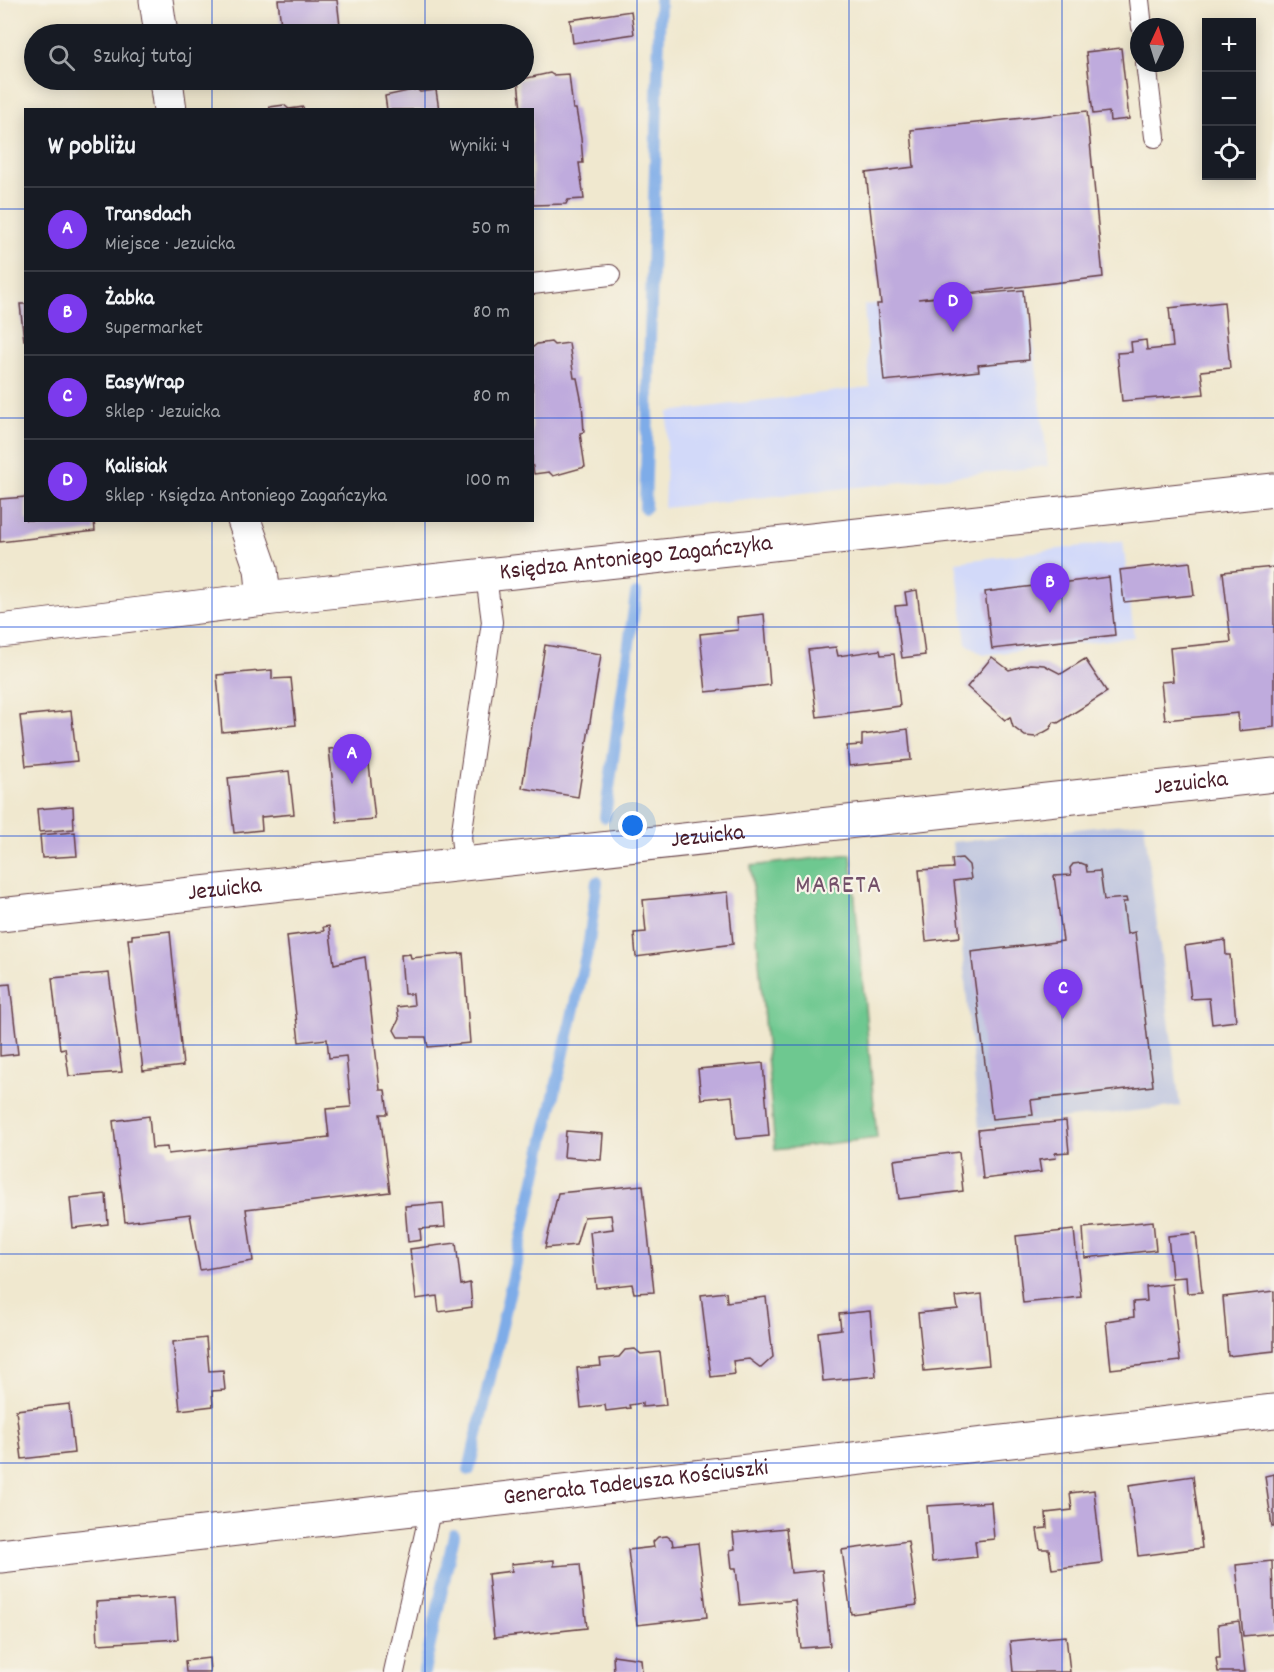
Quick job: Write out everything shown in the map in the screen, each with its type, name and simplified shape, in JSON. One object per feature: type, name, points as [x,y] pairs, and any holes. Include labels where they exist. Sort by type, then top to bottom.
[{"type":"street","points":[[156,0],[159,24]]},
{"type":"street","points":[[167,90],[170,108]]},
{"type":"street","name":"Księdza Antoniego Zagańczyka","points":[[0,631],[264,599],[1274,490]]},
{"type":"street","points":[[245,522],[261,568],[264,599]]},
{"type":"street","name":"Jezuicka","points":[[0,915],[1274,775]]},
{"type":"street","name":"Generała Tadeusza Kościuszki","points":[[0,1556],[1274,1411]]},
{"type":"lane","points":[[1138,0],[1141,18]]},
{"type":"lane","points":[[1147,72],[1155,137]]},
{"type":"lane","points":[[534,284],[610,275]]},
{"type":"lane","points":[[464,864],[460,837],[492,622],[486,576]]},
{"type":"lane","points":[[394,1672],[431,1507]]},
{"type":"shaded area","points":[[1027,288],[1048,466],[664,508],[668,412],[870,387],[864,305]]},
{"type":"shaded area","points":[[1123,541],[1134,637],[983,655],[966,644],[956,562]]},
{"type":"shaded area","points":[[1144,822],[1180,1106],[979,1128],[952,842]]},
{"type":"green space","points":[[851,854],[877,1138],[775,1150],[751,866]]},
{"type":"building","points":[[278,0],[337,0],[340,24],[281,24]]},
{"type":"building","points":[[631,11],[634,34],[573,43],[570,20]]},
{"type":"building","points":[[1121,48],[1129,119],[1110,121],[1109,112],[1093,114],[1086,52]]},
{"type":"building","points":[[550,73],[553,75],[569,74],[573,109],[576,109],[581,138],[583,163],[579,163],[584,199],[568,200],[566,204],[534,205],[534,108],[521,108],[519,90],[534,90],[534,76]]},
{"type":"building","points":[[412,90],[420,92],[436,90],[439,108],[387,108],[385,96]]},
{"type":"building","points":[[284,105],[288,108],[270,108]]},
{"type":"building","points":[[1087,111],[1103,277],[918,299],[1023,290],[1029,360],[978,365],[979,371],[884,381],[877,304],[881,304],[866,173],[914,167],[911,130]]},
{"type":"building","points":[[1224,302],[1230,368],[1201,371],[1204,394],[1122,401],[1117,353],[1132,352],[1131,342],[1146,340],[1147,350],[1173,347],[1169,308]]},
{"type":"building","points":[[20,304],[24,304],[24,340]]},
{"type":"building","points":[[569,343],[574,378],[577,378],[582,403],[584,432],[580,433],[585,467],[553,476],[549,472],[534,474],[534,346],[537,344]]},
{"type":"building","points":[[24,497],[24,522],[94,522],[95,531],[0,542],[0,499]]},
{"type":"building","points":[[1190,562],[1194,595],[1124,602],[1120,570]]},
{"type":"building","points":[[1274,567],[1274,727],[1239,731],[1238,713],[1165,720],[1161,682],[1173,681],[1170,648],[1231,642],[1223,572]]},
{"type":"building","points":[[1109,577],[1115,635],[992,649],[985,592]]},
{"type":"building","points":[[917,590],[925,655],[902,658],[895,606],[907,605],[905,592]]},
{"type":"building","points":[[764,614],[770,685],[706,692],[700,634],[738,630],[737,617]]},
{"type":"building","points":[[545,645],[601,654],[578,797],[522,788]]},
{"type":"building","points":[[836,647],[838,656],[880,650],[881,655],[894,654],[900,706],[817,717],[808,650]]},
{"type":"building","points":[[992,657],[1009,670],[1030,664],[1044,665],[1061,674],[1085,659],[1107,692],[1058,723],[1054,722],[1050,729],[1036,737],[1025,736],[1013,727],[1010,717],[1005,720],[967,687]]},
{"type":"building","points":[[272,670],[272,679],[291,678],[296,725],[222,732],[217,675]]},
{"type":"building","points":[[71,711],[77,761],[26,766],[20,716]]},
{"type":"building","points":[[908,729],[911,760],[849,766],[847,746],[862,745],[862,735]]},
{"type":"building","points":[[367,746],[375,819],[337,822],[329,749]]},
{"type":"building","points":[[289,771],[294,814],[261,817],[262,830],[234,833],[228,778]]},
{"type":"building","points":[[73,806],[74,829],[39,832],[37,809]]},
{"type":"building","points":[[75,832],[77,856],[42,858],[40,835]]},
{"type":"building","points":[[962,858],[969,865],[971,879],[954,881],[960,937],[926,941],[919,870],[953,868],[952,859]]},
{"type":"building","points":[[1073,864],[1086,865],[1087,872],[1100,871],[1104,900],[1126,898],[1127,902],[1123,902],[1127,934],[1135,932],[1153,1086],[1031,1100],[1033,1115],[992,1119],[971,952],[1063,941],[1054,876],[1071,875],[1070,868]]},
{"type":"building","points":[[728,892],[733,944],[636,957],[634,933],[646,932],[643,900]]},
{"type":"building","points":[[329,926],[334,964],[365,957],[380,1090],[385,1090],[388,1114],[380,1114],[390,1192],[246,1209],[253,1261],[200,1270],[190,1214],[125,1222],[113,1121],[149,1116],[152,1148],[167,1147],[168,1154],[329,1137],[326,1109],[351,1107],[346,1056],[329,1058],[327,1039],[299,1042],[287,936],[324,931],[323,927]]},
{"type":"building","points":[[170,931],[183,1066],[143,1071],[128,939],[132,939],[132,935]]},
{"type":"building","points":[[1225,940],[1226,955],[1230,955],[1236,1021],[1212,1024],[1209,998],[1191,999],[1185,946]]},
{"type":"building","points":[[463,953],[470,1043],[428,1047],[426,1037],[398,1037],[394,1030],[399,1019],[397,1007],[414,1005],[413,994],[404,994],[401,955],[410,954],[411,958]]},
{"type":"building","points":[[109,973],[122,1072],[69,1076],[65,1048],[60,1049],[52,978]]},
{"type":"building","points":[[10,984],[18,1054],[0,1056],[0,985]]},
{"type":"building","points":[[763,1063],[769,1136],[736,1139],[732,1096],[701,1099],[698,1069]]},
{"type":"building","points":[[1066,1121],[1069,1152],[1055,1153],[1056,1158],[1039,1160],[1041,1172],[983,1179],[978,1130]]},
{"type":"building","points":[[566,1131],[603,1134],[601,1160],[564,1157]]},
{"type":"building","points":[[959,1152],[963,1191],[899,1199],[894,1160]]},
{"type":"building","points":[[643,1185],[654,1292],[634,1293],[632,1284],[596,1288],[590,1232],[613,1229],[611,1215],[584,1217],[576,1245],[545,1248],[558,1193]]},
{"type":"building","points":[[106,1194],[108,1224],[73,1228],[70,1198]]},
{"type":"building","points":[[443,1203],[445,1227],[420,1229],[421,1240],[408,1242],[405,1206]]},
{"type":"building","points":[[1153,1221],[1156,1250],[1085,1258],[1083,1228]]},
{"type":"building","points":[[1074,1230],[1081,1297],[1023,1303],[1016,1236]]},
{"type":"building","points":[[1196,1233],[1202,1292],[1187,1293],[1186,1277],[1172,1278],[1168,1236]]},
{"type":"building","points":[[456,1243],[461,1285],[470,1283],[472,1307],[439,1312],[437,1296],[416,1299],[410,1249]]},
{"type":"building","points":[[1172,1284],[1180,1361],[1111,1369],[1106,1321],[1134,1317],[1133,1302],[1147,1301],[1146,1287]]},
{"type":"building","points":[[1274,1291],[1274,1351],[1228,1356],[1223,1297]]},
{"type":"building","points":[[726,1292],[727,1302],[766,1297],[773,1357],[761,1368],[749,1359],[733,1361],[735,1374],[711,1377],[701,1295]]},
{"type":"building","points":[[982,1294],[989,1365],[924,1371],[918,1313],[958,1309],[956,1297]]},
{"type":"building","points":[[870,1311],[876,1376],[823,1381],[818,1332],[841,1329],[839,1314]]},
{"type":"building","points":[[206,1338],[209,1371],[223,1370],[225,1390],[212,1391],[213,1406],[180,1410],[173,1342]]},
{"type":"building","points":[[635,1349],[641,1354],[660,1352],[666,1405],[642,1407],[642,1403],[629,1405],[630,1408],[606,1411],[605,1405],[581,1408],[577,1368],[601,1366],[600,1359],[619,1357],[625,1350]]},
{"type":"building","points":[[69,1404],[74,1453],[22,1459],[16,1410]]},
{"type":"building","points":[[1274,1474],[1274,1527],[1272,1527],[1265,1476]]},
{"type":"building","points":[[1193,1476],[1202,1548],[1138,1556],[1129,1485]]},
{"type":"building","points":[[1094,1490],[1102,1563],[1052,1569],[1049,1549],[1040,1549],[1037,1529],[1047,1528],[1046,1513],[1072,1510],[1070,1493]]},
{"type":"building","points":[[991,1502],[994,1539],[975,1541],[977,1557],[932,1562],[927,1506]]},
{"type":"building","points":[[786,1528],[791,1573],[822,1570],[830,1646],[801,1648],[795,1600],[740,1605],[736,1568],[732,1568],[730,1550],[735,1549],[733,1533]]},
{"type":"building","points":[[667,1536],[672,1540],[673,1546],[698,1543],[707,1617],[637,1625],[628,1550],[654,1547],[653,1542],[658,1537]]},
{"type":"building","points":[[908,1541],[917,1605],[851,1614],[842,1550]]},
{"type":"building","points":[[554,1560],[554,1566],[580,1564],[587,1628],[494,1638],[488,1574],[512,1571],[511,1564]]},
{"type":"building","points":[[1272,1561],[1274,1633],[1243,1636],[1236,1565]]},
{"type":"building","points":[[175,1597],[178,1639],[98,1644],[96,1602]]},
{"type":"building","points":[[1239,1621],[1245,1672],[1218,1672],[1216,1658],[1220,1658],[1218,1624]]},
{"type":"building","points":[[1066,1636],[1070,1672],[1013,1672],[1010,1641]]},
{"type":"building","points":[[613,1655],[641,1659],[642,1672],[614,1672]]},
{"type":"building","points":[[209,1658],[210,1672],[186,1672],[185,1661]]},
{"type":"waterway","points":[[645,508],[660,0]]},
{"type":"waterway","points":[[605,817],[636,594]]},
{"type":"waterway","points":[[469,1470],[589,942],[597,882]]},
{"type":"waterway","points":[[424,1672],[454,1535]]},
{"type":"place","name":"Kalisiak","points":[[953,332]]},
{"type":"place","name":"Żabka","points":[[1050,613]]},
{"type":"place","name":"Transdach","points":[[352,784]]},
{"type":"place","name":"EasyWrap","points":[[1063,1019]]},
{"type":"district","name":"MARETA","points":[[839,886]]}]
